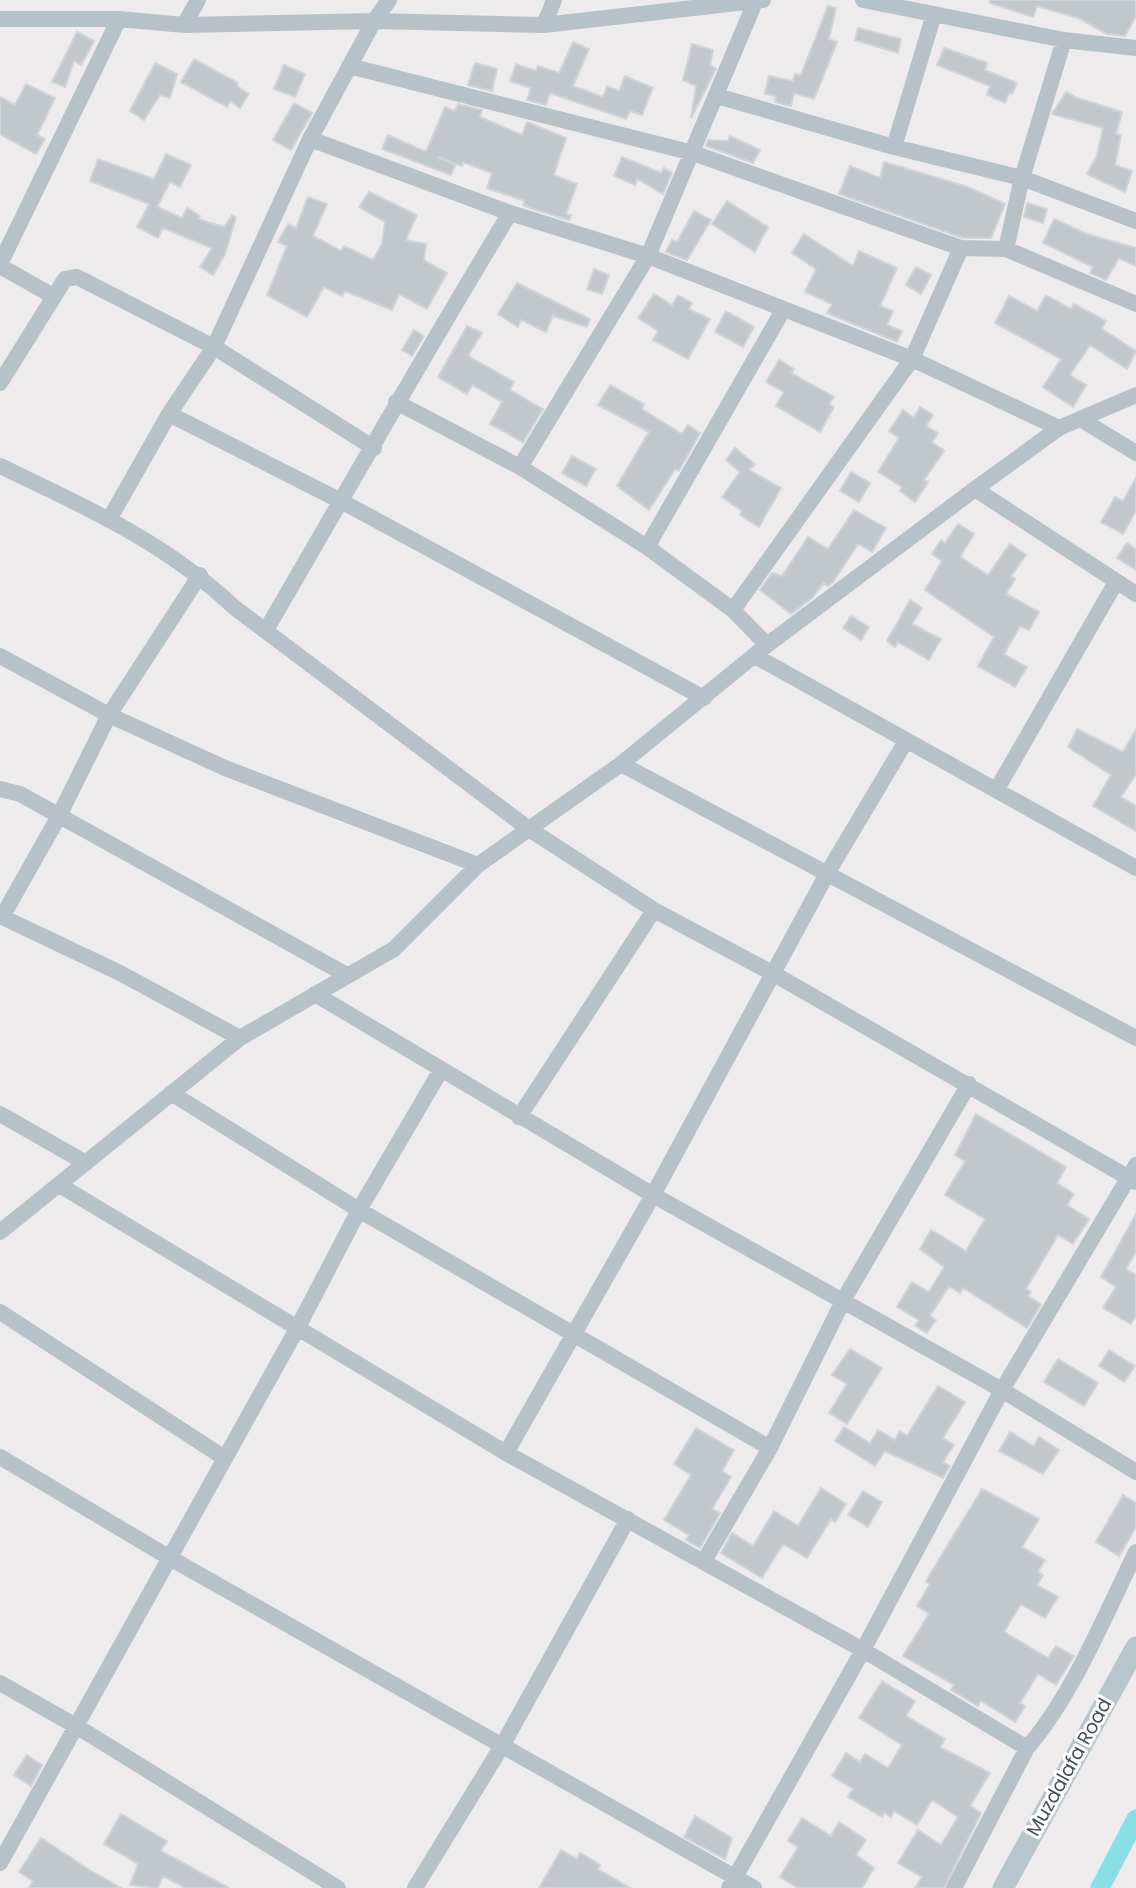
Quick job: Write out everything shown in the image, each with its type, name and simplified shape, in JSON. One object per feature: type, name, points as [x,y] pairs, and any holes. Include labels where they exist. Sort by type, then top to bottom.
[{"type":"street","points":[[184,25],[198,0]]},
{"type":"street","points":[[110,518],[169,414],[214,347],[310,139],[374,21],[389,0]]},
{"type":"street","points":[[544,25],[554,0]]},
{"type":"street","points":[[0,19],[119,19],[184,25],[374,21],[544,25],[762,0]]},
{"type":"street","points":[[863,0],[1064,40],[1134,42]]},
{"type":"street","points":[[520,467],[648,256],[757,1]]},
{"type":"street","points":[[894,147],[934,14]]},
{"type":"street","points":[[53,296],[0,265],[119,19]]},
{"type":"street","points":[[1006,249],[1022,178],[1064,40]]},
{"type":"street","points":[[349,66],[693,153],[961,247],[1006,249],[1136,304]]},
{"type":"street","points":[[717,96],[894,147],[1022,178],[1136,221]]},
{"type":"street","points":[[310,139],[510,213],[648,256],[912,359],[1059,428]]},
{"type":"street","points":[[266,630],[374,448],[396,402],[510,213]]},
{"type":"street","points":[[733,610],[912,359],[961,247]]},
{"type":"street","points":[[0,383],[68,276],[81,278],[214,347],[374,448]]},
{"type":"street","points":[[647,547],[783,310]]},
{"type":"street","points":[[0,1232],[61,1186],[240,1038],[345,974],[394,948],[478,865],[621,764],[761,651],[975,489],[1059,428],[1136,394]]},
{"type":"street","points":[[396,402],[520,467],[647,547],[733,610],[761,651],[906,741],[998,789],[1136,868]]},
{"type":"street","points":[[169,414],[341,501],[704,698]]},
{"type":"street","points":[[1082,420],[1136,453]]},
{"type":"street","points":[[0,466],[110,518],[200,575],[235,608],[529,828],[654,910],[1134,1175],[1002,1390],[863,1650],[732,1882]]},
{"type":"street","points":[[975,489],[1136,594]]},
{"type":"street","points":[[200,575],[109,715],[59,816],[1,917],[121,973],[240,1038]]},
{"type":"street","points":[[998,789],[1116,582]]},
{"type":"street","points":[[0,656],[109,715],[225,768],[478,865]]},
{"type":"street","points":[[506,1453],[653,1195],[828,872],[906,741]]},
{"type":"street","points":[[621,764],[1136,1038]]},
{"type":"street","points":[[0,789],[20,794],[345,974]]},
{"type":"street","points":[[519,1116],[654,910]]},
{"type":"street","points":[[315,994],[653,1195],[844,1299],[1002,1390],[1136,1472]]},
{"type":"street","points":[[0,1863],[170,1558],[223,1457],[298,1327],[359,1210],[441,1070]]},
{"type":"street","points":[[704,1561],[770,1448],[844,1299],[969,1084]]},
{"type":"street","points":[[171,1093],[359,1210],[770,1448]]},
{"type":"street","points":[[0,1114],[86,1163]]},
{"type":"street","points":[[61,1186],[506,1453],[863,1650],[1027,1748]]},
{"type":"street","points":[[0,1312],[223,1457]]},
{"type":"street","points":[[0,1457],[170,1558],[502,1746],[732,1882],[754,1888]]},
{"type":"street","points":[[415,1888],[502,1746],[628,1519]]},
{"type":"street","points":[[954,1888],[1027,1748],[1041,1732],[1070,1681],[1136,1552]]},
{"type":"street","name":"Muzdalafa Road","points":[[1003,1888],[1136,1647]]},
{"type":"street","points":[[0,1683],[76,1726],[338,1888]]},
{"type":"building","points":[[990,0],[1136,0],[1136,16],[1125,36],[1107,34],[1078,18],[1037,6],[1033,17],[990,3]]},
{"type":"building","points":[[828,6],[836,8],[829,39],[837,42],[814,99],[794,93],[791,106],[775,102],[776,96],[765,94],[769,76],[793,81],[795,74],[801,75]]},
{"type":"building","points":[[858,28],[901,39],[898,53],[855,40]]},
{"type":"building","points":[[77,32],[94,41],[81,65],[74,61],[65,87],[52,82]]},
{"type":"building","points":[[573,42],[589,49],[573,86],[603,97],[607,86],[619,91],[625,76],[653,88],[642,115],[630,111],[626,119],[550,93],[546,105],[527,100],[531,88],[510,81],[516,64],[536,71],[538,66],[559,73]]},
{"type":"building","points":[[692,44],[713,50],[710,65],[716,69],[691,118],[696,86],[683,80]]},
{"type":"building","points":[[944,48],[987,63],[985,70],[1017,83],[1005,103],[987,95],[990,86],[937,65]]},
{"type":"building","points":[[194,59],[238,83],[237,86],[249,94],[240,108],[230,101],[227,107],[181,82]]},
{"type":"building","points":[[155,63],[177,74],[170,98],[160,95],[144,120],[130,111]]},
{"type":"building","points":[[475,63],[497,69],[492,91],[468,85]]},
{"type":"building","points":[[284,65],[305,74],[295,97],[274,89]]},
{"type":"building","points":[[26,84],[55,98],[37,135],[45,139],[36,154],[0,134],[0,97],[15,105]]},
{"type":"building","points":[[1066,92],[1122,112],[1116,134],[1121,135],[1115,165],[1132,171],[1125,192],[1087,174],[1097,155],[1103,128],[1052,114]]},
{"type":"building","points":[[294,103],[312,113],[291,150],[273,140]]},
{"type":"building","points":[[458,104],[482,110],[480,117],[522,135],[527,122],[566,138],[554,175],[577,184],[566,214],[571,215],[569,220],[533,209],[523,205],[525,201],[487,188],[492,173],[463,162],[462,166],[438,157],[455,165],[451,175],[382,149],[388,135],[426,152],[445,107],[455,111]]},
{"type":"building","points":[[730,136],[760,150],[753,163],[706,146],[708,140],[728,141]]},
{"type":"building","points":[[166,154],[191,165],[180,187],[170,182],[157,207],[182,218],[187,208],[200,216],[198,219],[224,227],[232,215],[236,217],[225,254],[213,275],[200,267],[212,248],[163,228],[158,238],[137,227],[149,204],[90,181],[98,159],[154,179]]},
{"type":"building","points":[[622,157],[661,173],[664,168],[672,173],[663,194],[637,179],[635,185],[614,176]]},
{"type":"building","points":[[884,162],[968,187],[1005,204],[991,238],[963,238],[839,194],[850,166],[880,178]]},
{"type":"building","points":[[369,192],[417,215],[406,240],[426,244],[424,260],[447,273],[427,309],[399,294],[392,310],[345,291],[342,296],[324,287],[307,317],[267,295],[287,246],[278,242],[288,224],[296,228],[308,197],[327,204],[313,236],[341,251],[344,246],[373,260],[382,244],[385,222],[359,207]]},
{"type":"building","points":[[727,201],[768,227],[755,252],[712,224]]},
{"type":"building","points":[[1027,203],[1047,209],[1043,223],[1024,217]]},
{"type":"building","points":[[694,211],[711,220],[687,260],[666,252],[672,240],[677,242]]},
{"type":"building","points":[[1054,219],[1087,234],[1136,248],[1136,266],[1119,258],[1106,280],[1090,273],[1093,267],[1043,243]]},
{"type":"building","points":[[804,234],[853,266],[859,251],[897,268],[880,306],[893,311],[887,325],[902,331],[897,342],[827,313],[832,304],[805,292],[816,269],[792,253]]},
{"type":"building","points":[[916,267],[931,275],[921,294],[906,285]]},
{"type":"building","points":[[594,269],[609,275],[602,294],[587,289]]},
{"type":"building","points":[[517,283],[590,319],[587,327],[553,316],[546,332],[521,320],[518,327],[498,314]]},
{"type":"building","points":[[654,294],[672,305],[678,295],[692,303],[689,309],[710,319],[688,359],[653,340],[658,331],[638,318]]},
{"type":"building","points":[[1046,295],[1071,309],[1074,304],[1106,321],[1102,329],[1136,351],[1127,369],[1090,345],[1070,375],[1086,385],[1073,407],[1043,387],[1061,359],[995,323],[1009,296],[1037,311]]},
{"type":"building","points":[[726,311],[754,327],[743,347],[715,332]]},
{"type":"building","points":[[467,326],[482,333],[468,356],[514,382],[510,390],[543,409],[523,442],[490,424],[502,402],[472,385],[467,394],[438,377]]},
{"type":"building","points":[[414,330],[424,336],[412,356],[402,350]]},
{"type":"building","points":[[779,360],[794,369],[791,373],[834,397],[829,404],[834,407],[820,432],[776,406],[784,392],[766,382]]},
{"type":"building","points":[[610,385],[644,404],[642,409],[682,434],[688,425],[700,433],[679,471],[675,469],[649,510],[617,486],[649,432],[598,405]]},
{"type":"building","points":[[920,407],[933,415],[926,426],[938,433],[932,442],[944,451],[924,480],[928,482],[915,502],[900,491],[902,487],[878,472],[899,438],[889,431],[903,410],[914,418]]},
{"type":"building","points":[[735,448],[755,464],[749,470],[781,488],[759,527],[740,515],[742,511],[722,497],[740,472],[726,460]]},
{"type":"building","points":[[572,456],[596,469],[586,486],[562,473]]},
{"type":"building","points":[[851,472],[870,483],[859,502],[840,491]]},
{"type":"building","points":[[1136,478],[1136,511],[1123,534],[1101,522],[1115,497],[1123,501]]},
{"type":"building","points":[[854,510],[886,528],[872,552],[858,544],[833,582],[828,586],[824,583],[812,598],[791,614],[760,590],[772,573],[782,576],[808,537],[828,549]]},
{"type":"building","points":[[958,524],[974,534],[960,557],[988,575],[1010,544],[1026,555],[1011,576],[1015,579],[1006,594],[1039,612],[1029,630],[1020,626],[1004,654],[1027,667],[1015,687],[978,666],[994,637],[925,590],[942,561],[932,554],[941,540],[945,543]]},
{"type":"building","points":[[1127,543],[1136,549],[1136,570],[1117,558]]},
{"type":"building","points":[[910,600],[922,608],[912,624],[941,639],[929,660],[898,642],[895,647],[887,641]]},
{"type":"building","points":[[851,616],[869,627],[861,640],[843,628]]},
{"type":"building","points":[[1077,729],[1123,752],[1136,730],[1136,774],[1121,797],[1136,806],[1136,831],[1093,806],[1111,775],[1068,747]]},
{"type":"building","points":[[976,1114],[1066,1167],[1057,1183],[1074,1194],[1067,1205],[1089,1219],[1073,1244],[1058,1235],[1026,1289],[1031,1292],[1028,1296],[1041,1304],[1027,1328],[963,1288],[960,1293],[949,1286],[930,1316],[936,1320],[927,1333],[915,1326],[919,1320],[897,1307],[912,1282],[929,1292],[944,1267],[920,1249],[931,1230],[966,1251],[985,1219],[945,1195],[965,1161],[955,1155]]},
{"type":"building","points":[[1136,1214],[1136,1252],[1126,1269],[1136,1275],[1136,1315],[1131,1324],[1103,1308],[1116,1287],[1101,1277]]},
{"type":"building","points":[[850,1349],[882,1368],[847,1424],[829,1413],[847,1384],[832,1375]]},
{"type":"building","points":[[1109,1350],[1135,1366],[1124,1382],[1099,1366]]},
{"type":"building","points":[[1058,1359],[1098,1383],[1084,1406],[1044,1382]]},
{"type":"building","points":[[938,1386],[965,1402],[943,1438],[954,1445],[943,1462],[950,1466],[943,1478],[885,1451],[875,1466],[835,1441],[844,1427],[870,1443],[878,1430],[895,1440],[900,1431],[907,1436]]},
{"type":"building","points":[[696,1428],[734,1450],[722,1471],[731,1477],[712,1509],[720,1513],[700,1548],[686,1540],[689,1535],[664,1520],[691,1475],[674,1464]]},
{"type":"building","points":[[1010,1432],[1034,1446],[1039,1437],[1059,1450],[1043,1474],[999,1451]]},
{"type":"building","points":[[821,1488],[846,1504],[835,1522],[831,1519],[807,1558],[783,1544],[762,1578],[721,1553],[732,1533],[753,1546],[774,1511],[798,1526]]},
{"type":"building","points":[[982,1489],[1039,1519],[1022,1547],[1045,1560],[1038,1572],[1043,1575],[1037,1585],[1058,1597],[1045,1618],[1021,1604],[1004,1632],[1048,1658],[1056,1646],[1074,1656],[1056,1685],[1038,1674],[1020,1703],[1025,1706],[1015,1722],[981,1701],[978,1706],[951,1690],[954,1685],[903,1656],[929,1614],[917,1606],[930,1584],[926,1581]]},
{"type":"building","points":[[863,1491],[882,1502],[868,1527],[848,1515]]},
{"type":"building","points":[[1123,1495],[1136,1503],[1136,1527],[1119,1556],[1096,1542]]},
{"type":"building","points":[[882,1681],[915,1701],[906,1716],[945,1739],[940,1747],[990,1773],[970,1806],[981,1813],[944,1888],[915,1888],[922,1877],[898,1863],[918,1830],[941,1845],[958,1817],[932,1800],[917,1825],[894,1811],[891,1817],[884,1813],[882,1817],[848,1797],[853,1789],[832,1776],[846,1753],[860,1762],[865,1754],[888,1768],[902,1745],[859,1718]]},
{"type":"building","points":[[27,1755],[42,1765],[31,1786],[14,1775]]},
{"type":"building","points":[[121,1814],[167,1841],[161,1851],[229,1888],[185,1888],[163,1876],[158,1888],[130,1885],[138,1864],[104,1844]]},
{"type":"building","points":[[695,1816],[732,1838],[725,1859],[684,1837]]},
{"type":"building","points":[[802,1818],[831,1836],[839,1822],[866,1840],[856,1855],[874,1868],[862,1888],[798,1888],[780,1877],[798,1847],[788,1841]]},
{"type":"building","points":[[41,1838],[121,1888],[29,1888],[33,1881],[19,1872]]},
{"type":"building","points":[[561,1850],[577,1859],[580,1853],[600,1865],[598,1869],[630,1888],[539,1888]]},
{"type":"waterway","points":[[1100,1888],[1136,1819]]}]
